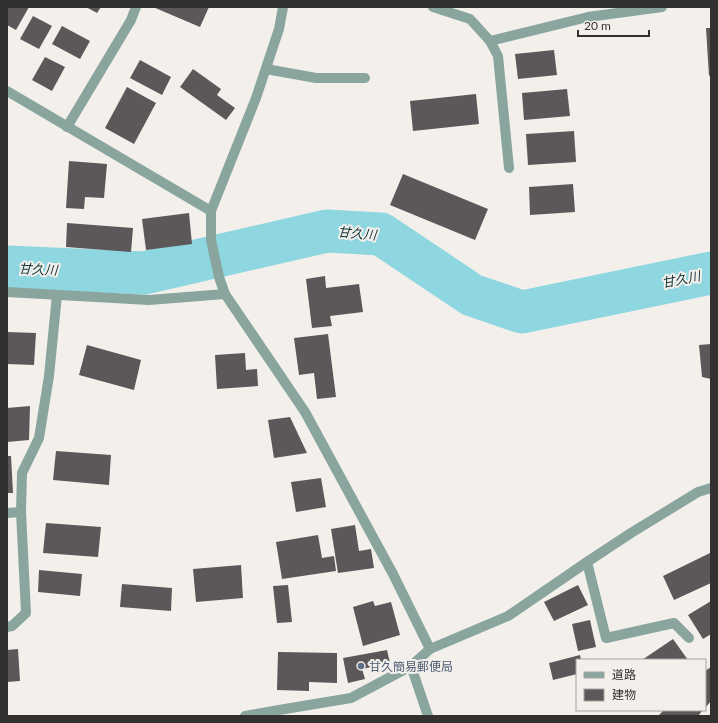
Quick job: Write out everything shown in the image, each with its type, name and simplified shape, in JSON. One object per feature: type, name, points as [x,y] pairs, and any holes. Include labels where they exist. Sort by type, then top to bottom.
[{"type":"street","points":[[67,127],[131,20],[136,7]]},
{"type":"street","points":[[283,7],[279,29],[256,98],[211,212],[212,240],[219,277],[225,294],[305,412],[393,574],[430,649]]},
{"type":"street","points":[[433,7],[470,19],[490,41],[498,56],[509,168]]},
{"type":"street","points":[[490,41],[588,17],[662,7]]},
{"type":"street","points":[[266,69],[316,78],[365,78]]},
{"type":"street","points":[[7,91],[211,212]]},
{"type":"street","points":[[7,292],[149,300],[225,294]]},
{"type":"street","points":[[7,627],[12,626],[26,613],[21,512],[22,473],[39,438],[49,376],[57,295]]},
{"type":"street","points":[[245,716],[351,698],[411,666],[430,649],[508,616],[587,562],[698,492],[711,488]]},
{"type":"street","points":[[7,513],[21,512]]},
{"type":"street","points":[[587,562],[606,638],[674,622],[689,638]]},
{"type":"street","points":[[411,666],[428,716]]},
{"type":"building","points":[[7,7],[29,7],[16,30],[7,25]]},
{"type":"building","points":[[86,7],[101,7],[97,13]]},
{"type":"building","points":[[153,7],[209,7],[200,27]]},
{"type":"building","points":[[33,16],[52,26],[39,49],[20,39]]},
{"type":"building","points":[[62,26],[90,41],[80,59],[52,44]]},
{"type":"building","points":[[706,28],[711,28],[711,75],[709,76]]},
{"type":"building","points":[[554,50],[557,75],[518,79],[515,54]]},
{"type":"building","points":[[45,57],[65,67],[52,91],[32,80]]},
{"type":"building","points":[[140,60],[171,77],[162,95],[130,78]]},
{"type":"building","points":[[193,69],[221,89],[217,95],[235,108],[226,120],[180,87]]},
{"type":"building","points":[[127,87],[156,103],[134,144],[105,128]]},
{"type":"building","points":[[567,89],[570,116],[524,120],[522,93]]},
{"type":"building","points":[[476,94],[479,124],[413,131],[410,101]]},
{"type":"building","points":[[574,131],[576,162],[528,165],[526,134]]},
{"type":"building","points":[[69,161],[107,164],[104,198],[85,197],[84,209],[66,208]]},
{"type":"building","points":[[403,174],[488,209],[475,240],[390,205]]},
{"type":"building","points":[[573,184],[575,212],[530,215],[529,187]]},
{"type":"building","points":[[189,213],[192,244],[146,250],[142,219]]},
{"type":"building","points":[[67,223],[133,228],[131,252],[66,247]]},
{"type":"building","points":[[325,276],[326,288],[359,284],[363,312],[330,316],[332,326],[312,328],[306,279]]},
{"type":"building","points":[[7,332],[36,333],[34,365],[7,364]]},
{"type":"building","points":[[328,334],[336,397],[317,399],[314,373],[299,375],[294,338]]},
{"type":"building","points":[[711,344],[711,379],[702,377],[699,345]]},
{"type":"building","points":[[87,345],[141,360],[134,390],[79,375]]},
{"type":"building","points":[[245,353],[246,370],[257,369],[258,386],[217,389],[215,355]]},
{"type":"building","points":[[30,406],[29,440],[7,442],[7,408]]},
{"type":"building","points":[[290,417],[307,453],[274,458],[268,420]]},
{"type":"building","points":[[56,451],[111,455],[109,485],[53,480]]},
{"type":"building","points":[[7,456],[11,456],[13,493],[7,493]]},
{"type":"building","points":[[321,478],[326,507],[296,512],[291,482]]},
{"type":"building","points":[[46,523],[101,527],[98,557],[43,553]]},
{"type":"building","points":[[355,525],[359,551],[371,549],[374,568],[338,573],[331,529]]},
{"type":"building","points":[[318,535],[322,558],[334,556],[336,571],[282,579],[276,542]]},
{"type":"building","points":[[710,553],[711,583],[674,600],[663,576]]},
{"type":"building","points":[[241,565],[243,598],[196,602],[193,569]]},
{"type":"building","points":[[39,570],[82,574],[80,596],[38,592]]},
{"type":"building","points":[[122,584],[172,588],[171,611],[120,607]]},
{"type":"building","points":[[288,585],[292,622],[277,623],[273,586]]},
{"type":"building","points":[[578,585],[588,605],[554,621],[544,602]]},
{"type":"building","points":[[373,601],[375,606],[391,602],[400,635],[363,646],[353,607]]},
{"type":"building","points":[[711,601],[711,634],[703,639],[688,615]]},
{"type":"building","points":[[590,620],[596,647],[578,651],[572,624]]},
{"type":"building","points":[[673,639],[687,659],[643,659]]},
{"type":"building","points":[[18,649],[20,681],[7,682],[7,650]]},
{"type":"building","name":"甘久簡易郵便局","points":[[387,650],[390,663],[362,669],[365,679],[348,683],[343,658]]},
{"type":"building","points":[[278,652],[337,653],[337,683],[309,682],[309,691],[277,690]]},
{"type":"building","points":[[580,655],[581,659],[576,659],[576,674],[553,680],[549,663]]},
{"type":"building","points":[[711,667],[711,701],[706,707],[706,670]]},
{"type":"building","points":[[663,711],[702,711],[698,716],[658,716]]},
{"type":"waterway","name":"甘久川","points":[[7,267],[144,273],[327,231],[381,234],[472,295],[522,312],[711,273]]},
{"type":"place","name":"甘久簡易郵便局","points":[[361,666]]}]
